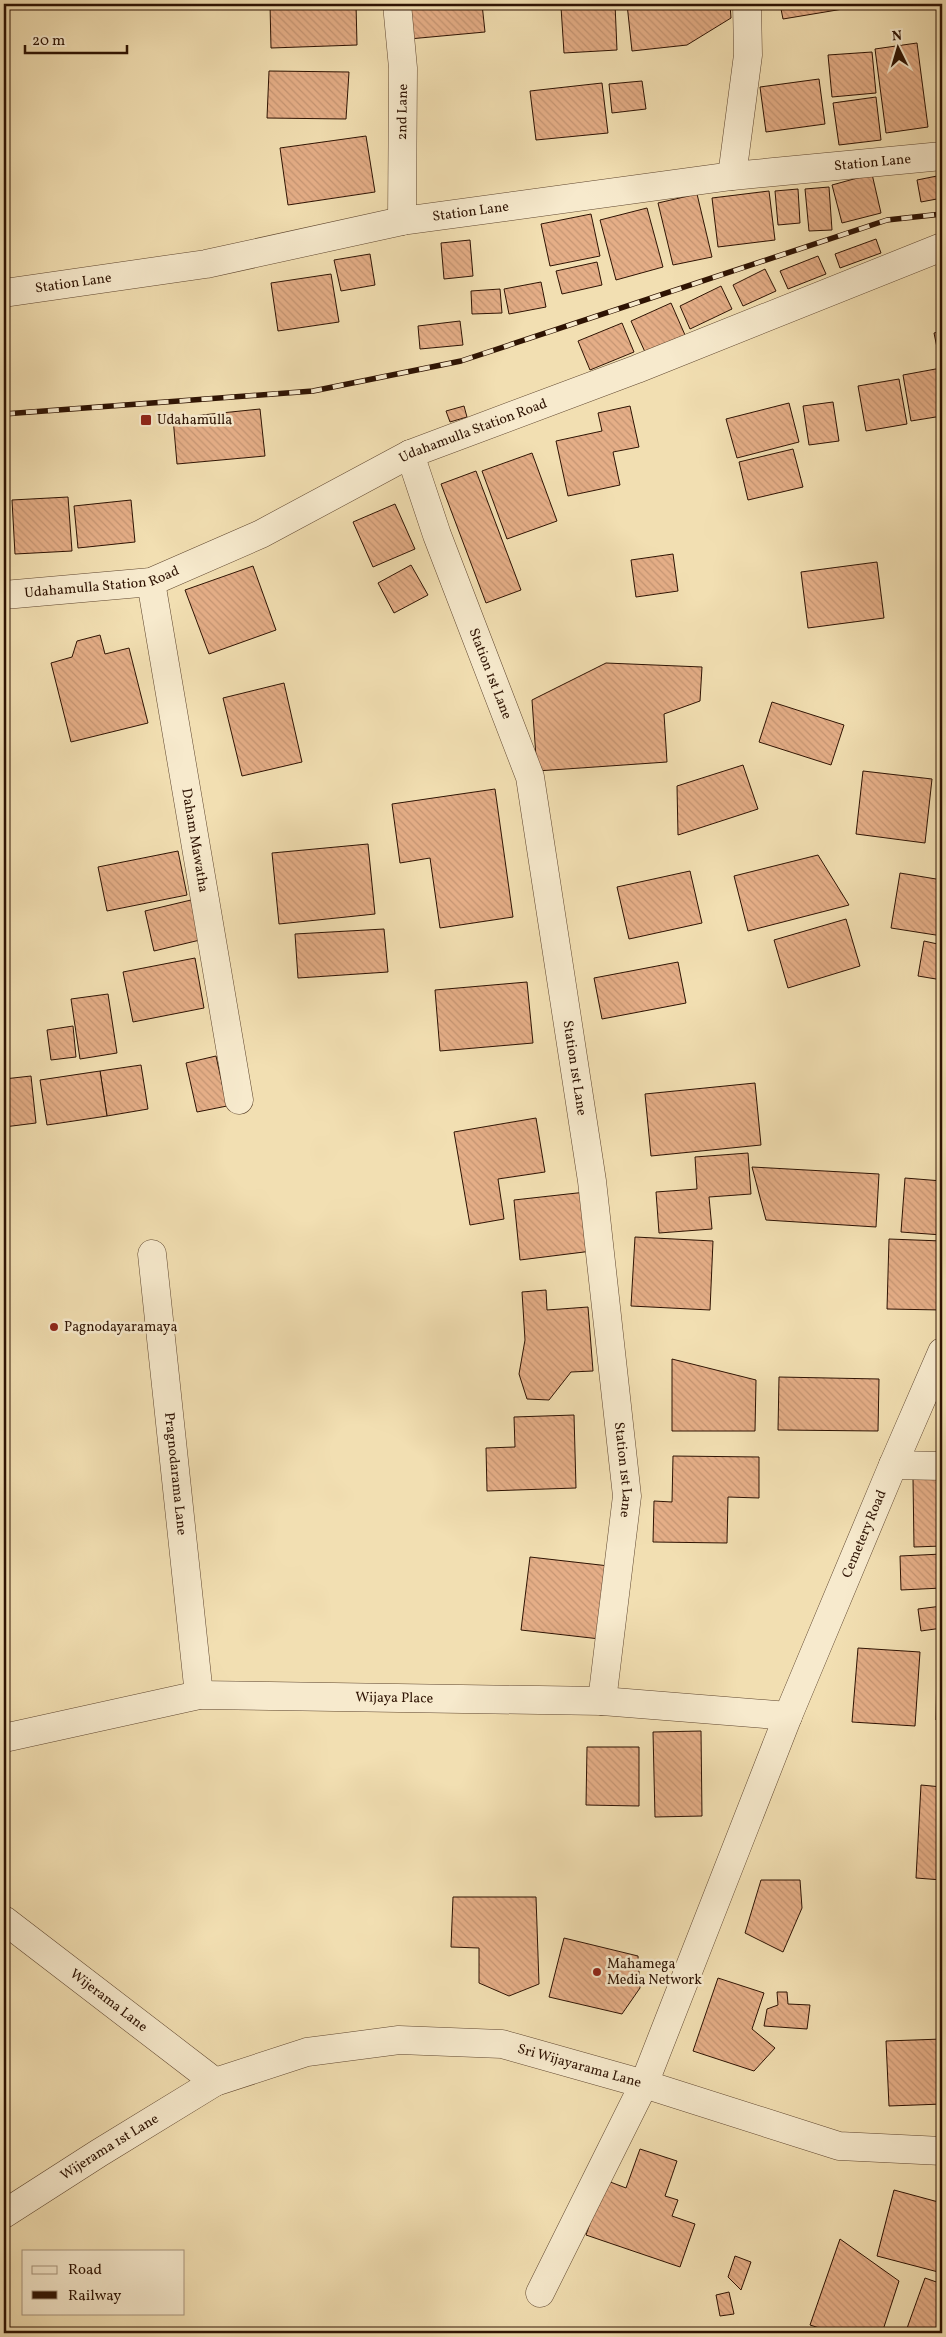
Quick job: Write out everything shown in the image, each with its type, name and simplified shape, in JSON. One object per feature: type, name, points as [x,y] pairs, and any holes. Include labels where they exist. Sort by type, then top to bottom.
[{"type":"street","name":"2nd Lane","points":[[397,4],[403,68],[402,221]]},
{"type":"street","points":[[732,176],[748,55],[747,4]]},
{"type":"street","name":"Station Lane","points":[[4,293],[206,264],[402,221],[732,176],[942,156]]},
{"type":"street","name":"Udahamulla Station Road","points":[[4,595],[151,582],[261,534],[410,454],[637,368],[942,248]]},
{"type":"street","name":"Station 1st Lane","points":[[410,454],[437,535],[530,777],[588,1151],[627,1496],[602,1701]]},
{"type":"street","name":"Daham Mawatha","points":[[151,582],[239,1100]]},
{"type":"street","name":"Pragnodarama Lane","points":[[152,1254],[198,1695]]},
{"type":"street","name":"Cemetery Road","points":[[540,2293],[644,2084],[788,1716],[892,1465],[942,1352]]},
{"type":"street","points":[[892,1465],[942,1466]]},
{"type":"street","name":"Wijaya Place","points":[[4,1738],[198,1695],[602,1701],[788,1716]]},
{"type":"street","name":"Wijerama Lane","points":[[4,1920],[215,2082]]},
{"type":"street","name":"Sri Wijayarama Lane","points":[[215,2082],[307,2052],[399,2040],[502,2044],[644,2084],[839,2146],[942,2151]]},
{"type":"street","name":"Wijerama 1st Lane","points":[[4,2214],[215,2082]]},
{"type":"building","points":[[270,4],[356,4],[357,45],[271,48]]},
{"type":"building","points":[[405,4],[482,4],[485,32],[409,39]]},
{"type":"building","points":[[615,4],[617,50],[564,53],[561,7]]},
{"type":"building","points":[[627,4],[730,4],[731,18],[687,45],[632,51]]},
{"type":"building","points":[[780,4],[873,4],[783,19]]},
{"type":"building","points":[[917,43],[928,127],[886,133],[875,49]]},
{"type":"building","points":[[872,52],[876,93],[832,97],[828,55]]},
{"type":"building","points":[[269,71],[349,72],[346,119],[267,118]]},
{"type":"building","points":[[819,79],[825,124],[766,132],[760,87]]},
{"type":"building","points":[[642,81],[646,109],[612,113],[609,84]]},
{"type":"building","points":[[602,83],[608,133],[536,140],[530,91]]},
{"type":"building","points":[[876,97],[881,140],[839,145],[833,103]]},
{"type":"building","points":[[366,136],[375,192],[288,205],[280,148]]},
{"type":"building","points":[[872,174],[881,213],[842,223],[832,185]]},
{"type":"building","points":[[942,175],[942,198],[921,202],[917,180]]},
{"type":"building","points":[[829,187],[832,230],[809,231],[805,189]]},
{"type":"building","points":[[798,189],[800,223],[778,225],[775,191]]},
{"type":"building","points":[[769,191],[775,240],[718,247],[712,198]]},
{"type":"building","points":[[697,194],[712,257],[673,265],[658,203]]},
{"type":"building","points":[[647,208],[663,267],[616,280],[600,220]]},
{"type":"building","points":[[591,214],[600,256],[550,266],[541,224]]},
{"type":"building","points":[[876,239],[881,253],[840,268],[835,254]]},
{"type":"building","points":[[470,240],[473,276],[444,279],[441,243]]},
{"type":"building","points":[[370,254],[375,285],[341,291],[334,260]]},
{"type":"building","points":[[818,256],[826,274],[788,289],[780,271]]},
{"type":"building","points":[[597,262],[602,285],[562,294],[556,271]]},
{"type":"building","points":[[765,269],[776,291],[743,306],[733,285]]},
{"type":"building","points":[[331,274],[339,322],[278,331],[271,283]]},
{"type":"building","points":[[541,282],[546,307],[509,314],[504,289]]},
{"type":"building","points":[[721,286],[732,309],[690,329],[680,306]]},
{"type":"building","points":[[500,289],[502,313],[472,314],[471,291]]},
{"type":"building","points":[[671,303],[685,335],[645,352],[631,321]]},
{"type":"building","points":[[460,321],[463,345],[420,349],[418,326]]},
{"type":"building","points":[[622,323],[634,352],[590,370],[578,341]]},
{"type":"building","points":[[942,331],[942,372],[934,333]]},
{"type":"building","points":[[941,368],[942,416],[911,421],[903,375]]},
{"type":"building","points":[[899,379],[907,424],[866,431],[858,386]]},
{"type":"building","points":[[833,402],[839,441],[809,445],[803,406]]},
{"type":"building","points":[[789,403],[799,442],[737,458],[726,419]]},
{"type":"building","points":[[464,406],[467,417],[450,422],[446,411]]},
{"type":"building","points":[[630,406],[639,447],[613,452],[620,485],[568,496],[556,441],[602,431],[598,413]]},
{"type":"building","points":[[260,409],[265,456],[177,464],[173,418]]},
{"type":"building","points":[[793,449],[803,487],[748,500],[739,462]]},
{"type":"building","points":[[532,453],[557,521],[507,539],[482,471]]},
{"type":"building","points":[[476,471],[521,590],[486,603],[441,484]]},
{"type":"building","points":[[7,490],[9,533],[4,533],[4,491]]},
{"type":"building","points":[[68,497],[72,551],[15,554],[12,500]]},
{"type":"building","points":[[131,500],[135,542],[78,548],[74,506]]},
{"type":"building","points":[[395,504],[415,549],[373,567],[353,522]]},
{"type":"building","points":[[673,554],[678,591],[636,597],[631,560]]},
{"type":"building","points":[[877,562],[884,618],[808,628],[801,572]]},
{"type":"building","points":[[411,565],[428,595],[394,613],[378,583]]},
{"type":"building","points":[[253,566],[276,630],[209,654],[185,590]]},
{"type":"building","points":[[100,635],[105,654],[129,648],[148,723],[71,742],[51,663],[72,657],[77,641]]},
{"type":"building","points":[[606,663],[702,667],[700,701],[664,714],[667,762],[537,771],[532,700]]},
{"type":"building","points":[[284,683],[302,762],[242,776],[223,698]]},
{"type":"building","points":[[772,702],[844,725],[831,765],[759,742]]},
{"type":"building","points":[[743,765],[758,809],[678,835],[677,786]]},
{"type":"building","points":[[863,771],[932,779],[925,843],[856,834]]},
{"type":"building","points":[[495,789],[513,917],[440,928],[430,858],[400,863],[392,804]]},
{"type":"building","points":[[368,844],[375,914],[279,924],[272,853]]},
{"type":"building","points":[[178,851],[187,895],[107,911],[98,867]]},
{"type":"building","points":[[818,855],[849,905],[748,931],[734,876]]},
{"type":"building","points":[[690,871],[702,923],[629,939],[617,887]]},
{"type":"building","points":[[900,873],[942,880],[942,936],[891,928]]},
{"type":"building","points":[[191,900],[200,940],[154,951],[145,911]]},
{"type":"building","points":[[846,919],[860,966],[788,988],[774,940]]},
{"type":"building","points":[[384,929],[388,972],[298,978],[295,934]]},
{"type":"building","points":[[924,941],[942,945],[942,980],[918,976]]},
{"type":"building","points":[[195,958],[204,1008],[133,1022],[123,972]]},
{"type":"building","points":[[678,962],[686,1003],[602,1019],[594,978]]},
{"type":"building","points":[[4,982],[9,1012],[4,1013]]},
{"type":"building","points":[[527,982],[533,1043],[440,1051],[435,990]]},
{"type":"building","points":[[108,994],[117,1053],[80,1059],[71,999]]},
{"type":"building","points":[[73,1026],[76,1057],[51,1060],[47,1030]]},
{"type":"building","points":[[216,1056],[227,1106],[197,1112],[186,1063]]},
{"type":"building","points":[[141,1065],[148,1109],[107,1116],[100,1071]]},
{"type":"building","points":[[100,1071],[107,1116],[47,1125],[40,1080]]},
{"type":"building","points":[[31,1076],[36,1123],[4,1127],[4,1079]]},
{"type":"building","points":[[755,1083],[761,1145],[651,1156],[645,1094]]},
{"type":"building","points":[[536,1118],[545,1172],[498,1179],[504,1219],[470,1225],[454,1132]]},
{"type":"building","points":[[748,1153],[751,1194],[709,1197],[712,1229],[659,1233],[656,1192],[697,1189],[695,1157]]},
{"type":"building","points":[[752,1167],[879,1174],[876,1227],[766,1220]]},
{"type":"building","points":[[905,1178],[942,1181],[942,1235],[901,1232]]},
{"type":"building","points":[[586,1192],[592,1251],[520,1260],[514,1200]]},
{"type":"building","points":[[635,1237],[713,1241],[710,1310],[631,1306]]},
{"type":"building","points":[[889,1239],[942,1241],[942,1310],[887,1309]]},
{"type":"building","points":[[546,1290],[547,1310],[588,1307],[593,1371],[571,1372],[549,1400],[527,1399],[519,1374],[525,1340],[522,1292]]},
{"type":"building","points":[[672,1359],[756,1380],[755,1431],[672,1431]]},
{"type":"building","points":[[779,1377],[879,1379],[878,1431],[778,1430]]},
{"type":"building","points":[[574,1415],[576,1488],[487,1491],[486,1448],[515,1447],[514,1417]]},
{"type":"building","points":[[673,1456],[759,1457],[759,1498],[728,1497],[727,1543],[653,1542],[654,1501],[672,1502]]},
{"type":"building","points":[[913,1479],[942,1479],[942,1546],[914,1547]]},
{"type":"building","points":[[942,1554],[942,1588],[901,1590],[900,1556]]},
{"type":"building","points":[[530,1557],[609,1566],[600,1639],[521,1630]]},
{"type":"building","points":[[942,1606],[942,1628],[921,1631],[918,1609]]},
{"type":"building","points":[[858,1648],[920,1652],[915,1726],[852,1722]]},
{"type":"building","points":[[937,1662],[942,1662],[942,1720],[936,1720]]},
{"type":"building","points":[[701,1731],[702,1816],[655,1817],[653,1732]]},
{"type":"building","points":[[587,1747],[639,1747],[639,1806],[586,1805]]},
{"type":"building","points":[[921,1785],[942,1787],[942,1880],[916,1878]]},
{"type":"building","points":[[761,1880],[800,1880],[802,1908],[783,1952],[745,1933]]},
{"type":"building","points":[[453,1897],[536,1897],[539,1984],[509,1996],[479,1983],[479,1948],[451,1947]]},
{"type":"building","name":"Mahamega Media Network","points":[[564,1938],[638,1956],[640,1988],[622,2014],[549,1997]]},
{"type":"building","points":[[718,1978],[764,1993],[752,2029],[775,2048],[754,2071],[693,2051]]},
{"type":"building","points":[[777,1992],[787,1992],[788,2004],[810,2005],[807,2029],[764,2026],[767,2009],[778,2005]]},
{"type":"building","points":[[942,2039],[942,2104],[889,2106],[886,2041]]},
{"type":"building","points":[[640,2149],[677,2161],[665,2196],[678,2200],[672,2216],[695,2224],[680,2267],[586,2235],[605,2180],[626,2188]]},
{"type":"building","points":[[894,2190],[942,2203],[942,2273],[877,2256]]},
{"type":"building","points":[[840,2239],[899,2281],[882,2333],[835,2333],[810,2325]]},
{"type":"building","points":[[735,2256],[751,2262],[741,2290],[728,2277]]},
{"type":"building","points":[[925,2278],[942,2284],[942,2333],[913,2333],[906,2331]]},
{"type":"building","points":[[729,2292],[734,2314],[720,2316],[716,2295]]},
{"type":"railway","points":[[4,414],[313,391],[461,361],[887,220],[942,214]]},
{"type":"place","name":"Udahamulla","points":[[146,420]]},
{"type":"place","name":"Pagnodayaramaya","points":[[54,1327]]},
{"type":"place","name":"Mahamega Media Network","points":[[597,1972]]}]
